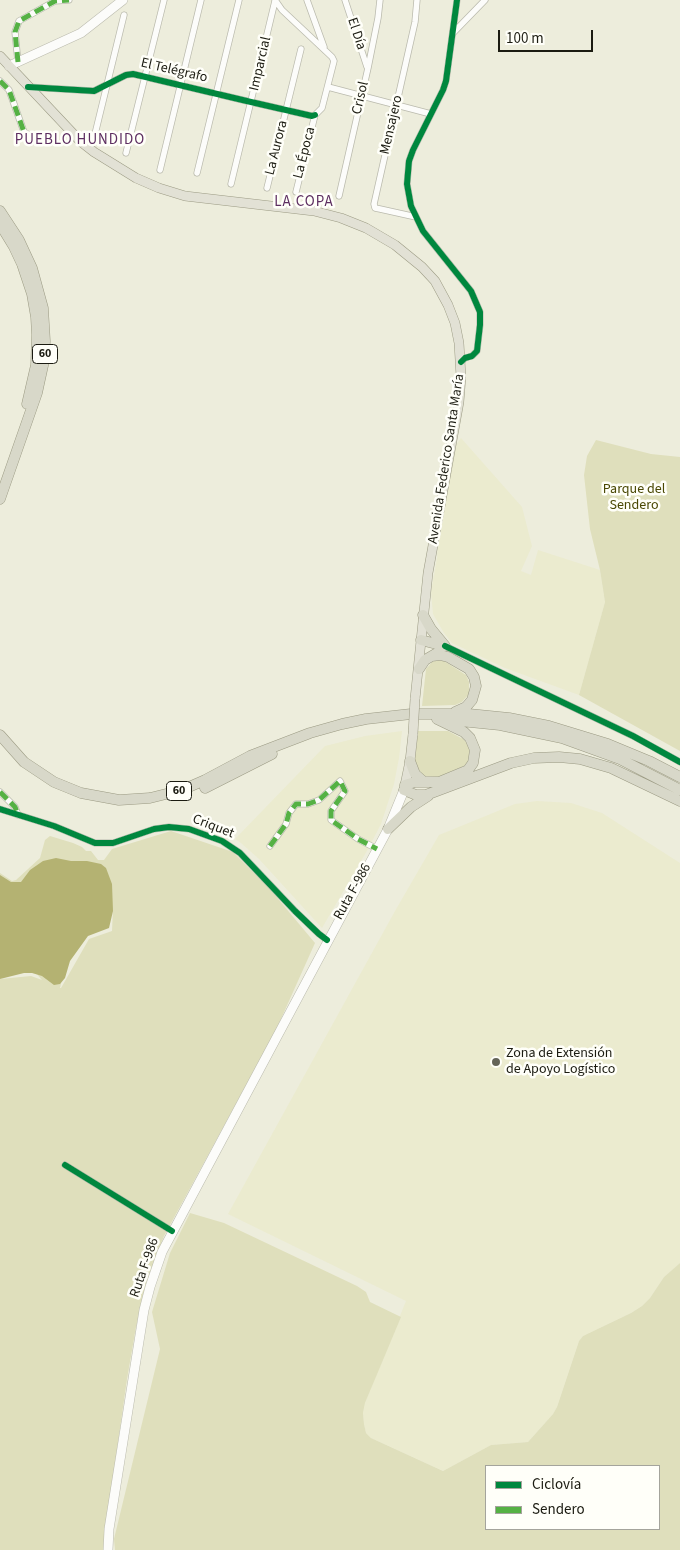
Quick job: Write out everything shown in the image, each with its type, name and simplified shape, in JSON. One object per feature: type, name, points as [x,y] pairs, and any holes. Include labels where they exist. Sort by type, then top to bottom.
[{"type":"highway","name":"60","points":[[0,211],[19,240],[32,268],[43,308],[45,341],[40,384],[0,499]]},
{"type":"highway","name":"60","points":[[0,224],[14,247],[25,272],[34,306],[38,344],[32,386],[0,480]]},
{"type":"highway","points":[[423,615],[443,649]]},
{"type":"highway","points":[[421,640],[443,649],[469,669],[474,677],[476,686],[470,704],[458,712],[449,713]]},
{"type":"highway","points":[[419,669],[423,662],[432,656],[440,655],[443,649]]},
{"type":"highway","name":"60","points":[[0,735],[28,765],[46,777],[63,786],[99,798],[139,799],[182,790],[250,756],[310,733],[342,724],[393,715],[449,713],[510,718],[569,731],[628,752],[680,778]]},
{"type":"highway","name":"60","points":[[0,746],[29,774],[66,795],[106,805],[139,806],[171,800],[195,792],[271,755],[331,734],[389,722],[437,719],[500,725],[562,738],[620,759],[680,790]]},
{"type":"highway","points":[[437,719],[467,734],[474,746],[474,759],[468,770],[453,777],[439,782],[416,782],[404,788],[411,794],[421,795],[435,791],[511,763],[534,758],[559,757],[580,759],[611,768],[680,801]]},
{"type":"highway","points":[[410,761],[415,774],[424,782]]},
{"type":"highway","points":[[388,829],[411,807],[435,791]]},
{"type":"main road","points":[[14,64],[81,33],[123,0]]},
{"type":"main road","name":"Avenida Federico Santa María","points":[[0,56],[14,64],[28,87],[80,141],[120,168],[152,185],[190,197],[325,213],[366,228],[395,245],[422,267],[435,281],[444,296],[455,323],[460,343],[459,402],[436,525],[423,615],[412,734]]},
{"type":"main road","name":"Ruta F-986","points":[[108,1550],[114,1496],[144,1310],[156,1268],[172,1231],[388,829],[404,788],[410,761],[412,734]]},
{"type":"street","points":[[14,64],[15,32],[19,21],[55,2],[68,0]]},
{"type":"street","points":[[126,153],[164,0]]},
{"type":"street","points":[[160,170],[201,0]]},
{"type":"street","points":[[196,173],[239,0]]},
{"type":"street","points":[[307,0],[324,49]]},
{"type":"street","name":"El Día","points":[[345,0],[368,68]]},
{"type":"street","name":"Crisol","points":[[339,196],[368,68],[380,0]]},
{"type":"street","name":"Mensajero","points":[[416,217],[375,208],[374,204],[415,22],[417,0]]},
{"type":"street","points":[[457,0],[444,90],[413,150],[408,172],[408,196],[423,231],[471,290],[480,312],[477,350],[472,356],[465,358],[461,362]]},
{"type":"street","points":[[453,33],[485,0]]},
{"type":"street","points":[[275,1],[282,10],[324,49]]},
{"type":"street","name":"Imparcial","points":[[231,184],[275,1]]},
{"type":"street","points":[[94,134],[124,15]]},
{"type":"street","name":"La Aurora","points":[[267,188],[301,49]]},
{"type":"street","name":"La Época","points":[[296,192],[315,115],[322,108],[334,60],[324,49]]},
{"type":"street","name":"El Telégrafo","points":[[28,87],[89,92],[106,87],[129,74],[145,76],[312,116],[315,115]]},
{"type":"street","points":[[0,81],[9,90],[24,132],[41,142]]},
{"type":"street","points":[[328,88],[431,114]]},
{"type":"street","points":[[443,649],[633,736],[680,762]]},
{"type":"street","points":[[270,846],[286,824],[289,812],[296,804],[308,804],[319,800],[340,781],[345,791],[331,810],[331,820],[358,840],[377,849]]},
{"type":"street","points":[[0,792],[15,807],[18,815]]},
{"type":"street","name":"Criquet","points":[[0,809],[54,826],[94,843],[113,843],[154,829],[169,827],[189,829],[222,841],[240,853],[295,911],[327,940]]},
{"type":"street","points":[[65,1165],[172,1231]]},
{"type":"shaded area","points":[[461,438],[522,507],[532,546],[521,571],[531,575],[538,550],[600,570],[605,602],[579,695],[505,668],[452,643],[433,614],[431,592],[437,558],[438,538],[456,445]]},
{"type":"shaded area","points":[[402,731],[394,784],[381,824],[322,928],[259,859],[235,839],[325,746],[365,736]]},
{"type":"shaded area","name":"Zona de Extensión de Apoyo Logístico","points":[[537,801],[571,803],[602,813],[680,863],[680,1263],[664,1277],[650,1298],[642,1306],[583,1336],[579,1341],[557,1407],[528,1442],[491,1445],[443,1471],[371,1438],[366,1433],[364,1424],[363,1413],[365,1403],[406,1301],[228,1214],[439,835],[515,804]]},
{"type":"shaded area","points":[[56,858],[71,861],[87,861],[101,864],[106,868],[112,884],[113,911],[109,928],[88,936],[70,961],[65,978],[60,984],[54,985],[42,976],[32,973],[0,979],[0,875],[11,882],[21,882],[30,870],[43,861]]},
{"type":"green space","name":"Parque del Sendero","points":[[596,440],[651,454],[680,457],[680,751],[579,695],[605,602],[600,570],[590,529],[584,475],[587,456]]},
{"type":"green space","points":[[444,661],[466,675],[469,682],[469,694],[462,702],[455,705],[422,706],[426,669],[432,662]]},
{"type":"green space","points":[[418,731],[448,731],[463,739],[468,744],[470,751],[469,761],[464,766],[441,777],[424,776],[414,764]]},
{"type":"green space","points":[[171,831],[233,852],[269,888],[315,943],[276,1030],[164,1236],[148,1278],[136,1327],[127,1379],[104,1550],[0,1550],[0,979],[31,976],[42,980],[35,972],[0,973],[0,873],[12,881],[16,880],[40,858],[45,840],[50,836],[73,843],[86,851],[91,851],[98,860],[104,860],[112,849]],"holes":[[[113,908],[112,931],[89,939],[60,988],[64,970],[91,927]]]},
{"type":"green space","points":[[190,1213],[224,1223],[357,1286],[366,1292],[370,1302],[401,1317],[365,1403],[363,1413],[366,1433],[371,1438],[443,1471],[491,1445],[528,1442],[557,1407],[579,1341],[583,1336],[642,1306],[650,1298],[664,1277],[680,1263],[680,1550],[115,1550],[114,1539],[160,1349],[152,1312],[170,1253]]},
{"type":"marked path","points":[[18,62],[15,32],[19,21],[55,1],[69,0]]},
{"type":"marked path","points":[[0,81],[9,90],[24,132],[41,142]]},
{"type":"marked path","points":[[270,846],[286,824],[289,813],[296,804],[308,804],[319,800],[340,781],[345,791],[331,811],[331,820],[358,839],[377,849]]},
{"type":"marked path","points":[[0,792],[15,807],[18,815]]},
{"type":"cycle path","points":[[457,0],[446,81],[413,150],[409,161],[407,184],[411,206],[423,231],[471,291],[480,312],[477,351],[461,362]]},
{"type":"cycle path","points":[[28,87],[94,91],[126,75],[133,74],[312,116],[315,115]]},
{"type":"cycle path","points":[[445,646],[633,736],[680,762]]},
{"type":"cycle path","points":[[0,809],[54,826],[95,843],[113,843],[154,829],[169,827],[189,829],[222,841],[240,853],[295,911],[327,940]]},
{"type":"cycle path","points":[[65,1165],[172,1231]]},
{"type":"place","name":"Zona de Extensión de Apoyo Logístico","points":[[496,1062]]},
{"type":"district","name":"PUEBLO HUNDIDO","points":[[80,141]]},
{"type":"district","name":"LA COPA","points":[[304,203]]}]
